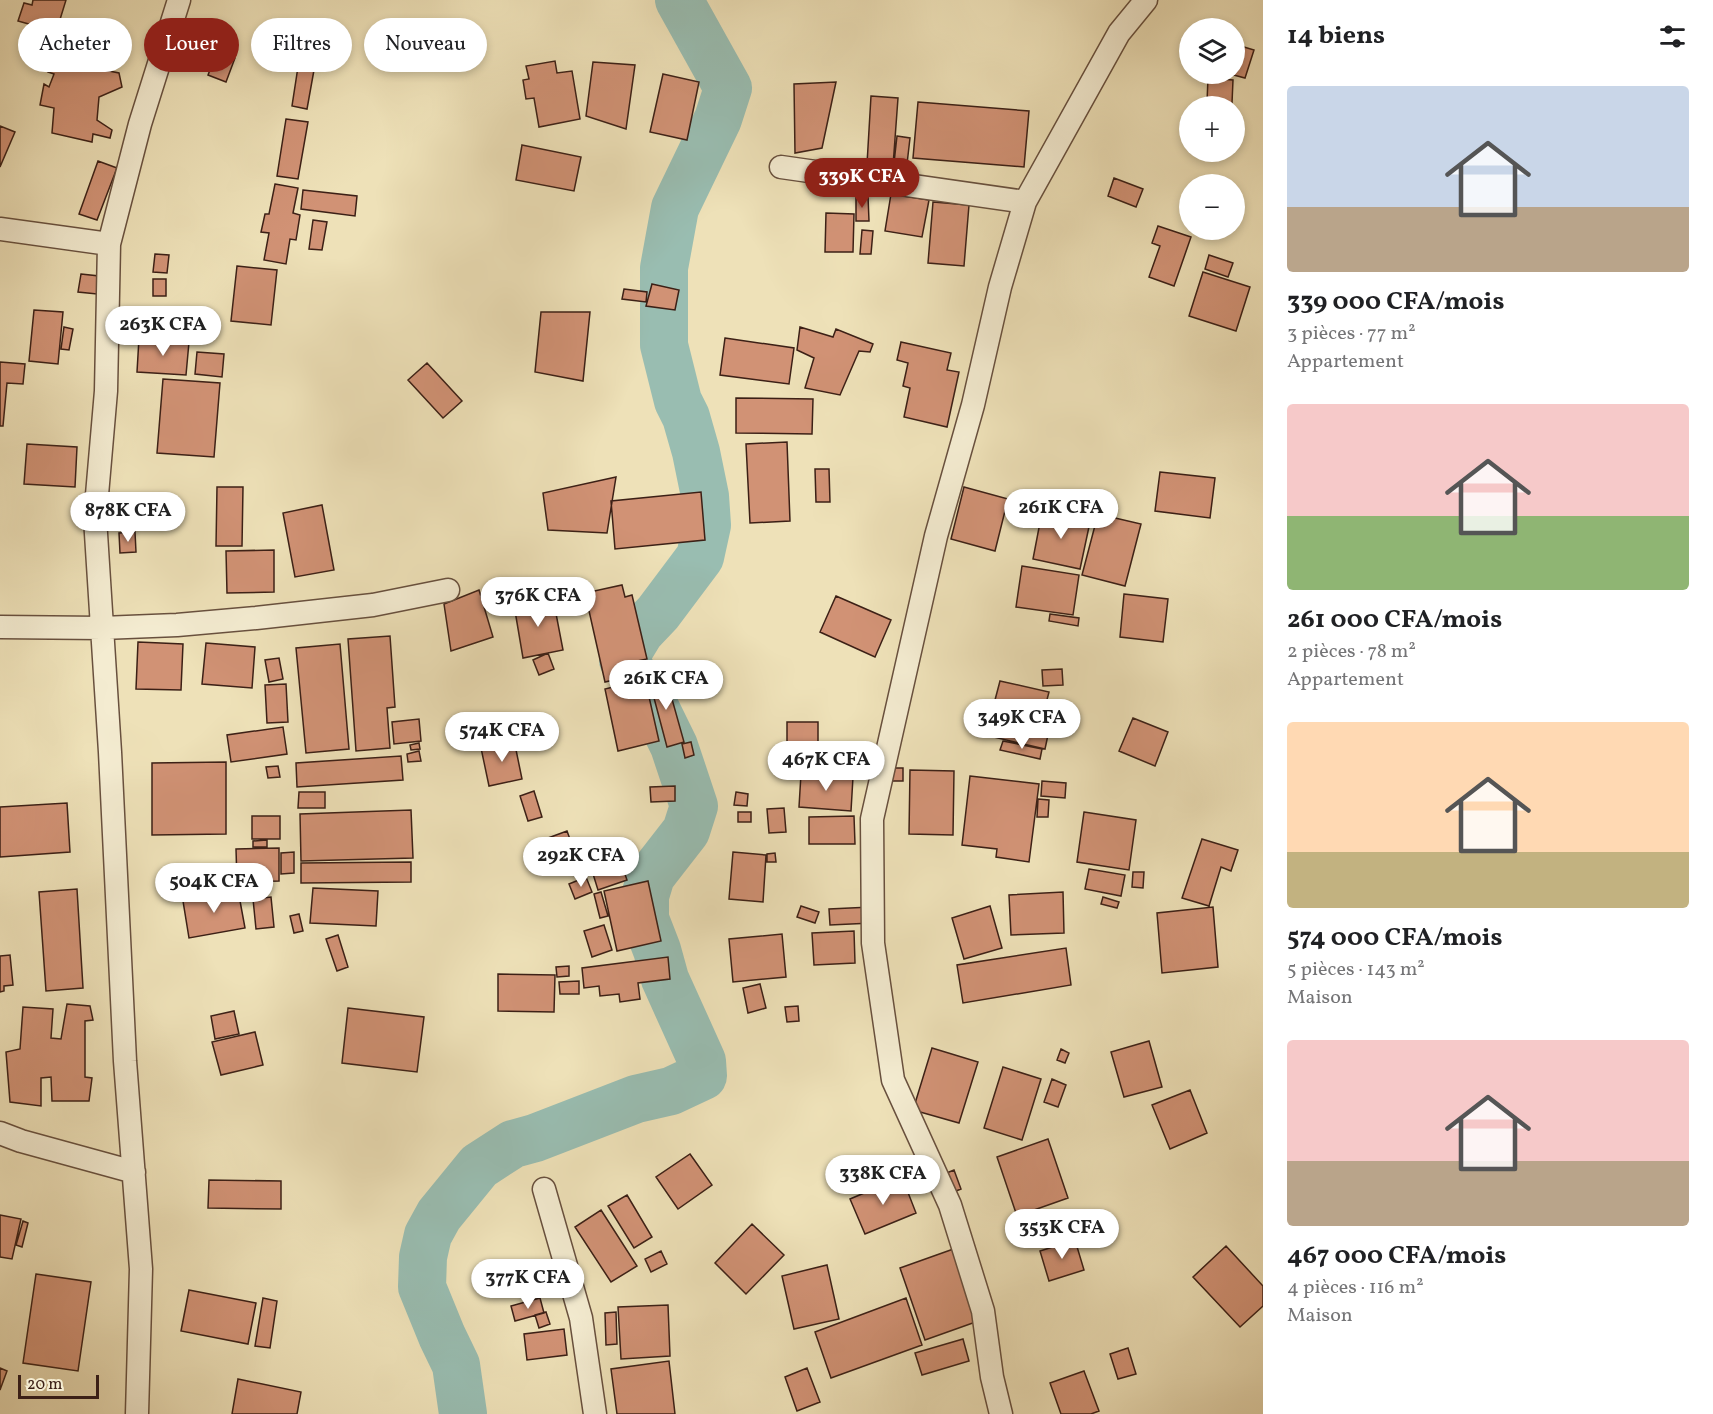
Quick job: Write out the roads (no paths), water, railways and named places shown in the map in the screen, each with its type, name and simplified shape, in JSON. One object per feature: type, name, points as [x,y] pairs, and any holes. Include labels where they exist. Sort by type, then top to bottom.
[{"type":"street","points":[[137,1414],[141,1269],[125,1060],[110,753],[95,518],[106,391],[109,244],[140,124],[178,0]]},
{"type":"street","points":[[1001,1414],[992,1377],[983,1311],[953,1216],[893,1080],[873,943],[872,819],[936,536],[973,405],[1000,287],[1025,202],[1119,33],[1146,0]]},
{"type":"street","points":[[781,167],[1025,202]]},
{"type":"street","points":[[0,229],[109,244]]},
{"type":"street","points":[[0,627],[102,628],[177,625],[319,612],[448,590]]},
{"type":"street","points":[[0,1133],[21,1141],[134,1172]]},
{"type":"street","points":[[544,1189],[581,1318],[595,1414]]},
{"type":"waterway","points":[[463,1414],[456,1365],[422,1287],[423,1257],[428,1235],[439,1215],[479,1166],[513,1144],[535,1138],[636,1099],[671,1091],[703,1076],[702,1061],[665,979],[645,919],[645,896],[651,876],[686,831],[694,806],[674,746],[650,697],[623,660],[640,632],[658,613],[700,557],[707,525],[705,496],[696,452],[686,417],[678,401],[664,345],[664,268],[675,208],[718,119],[728,88],[679,0]]}]
